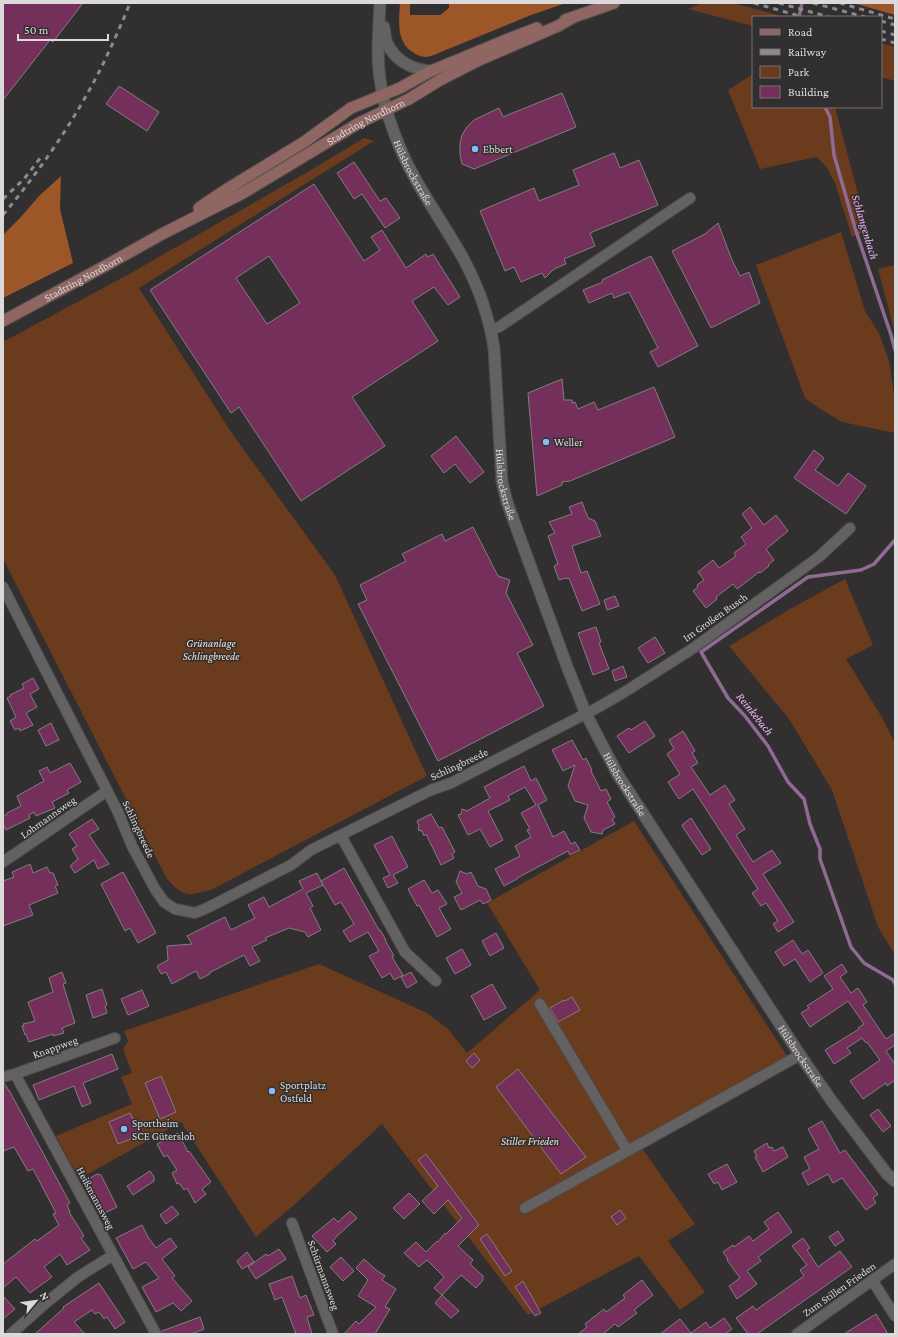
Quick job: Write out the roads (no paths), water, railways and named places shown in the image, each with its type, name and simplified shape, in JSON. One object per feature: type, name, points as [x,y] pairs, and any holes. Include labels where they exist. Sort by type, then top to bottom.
[{"type":"main road","name":"Stadtring Nordhorn","points":[[162,234],[360,104],[400,88],[431,72],[536,28],[572,18],[614,3]]},
{"type":"main road","name":"Stadtring Nordhorn","points":[[3,321],[99,270],[162,234],[243,193],[359,123],[387,110],[477,62],[558,26],[572,18]]},
{"type":"street","points":[[380,3],[387,42],[391,49],[401,62],[420,71],[431,72]]},
{"type":"street","name":"Hülsbrockstraße","points":[[380,3],[378,54],[380,79],[387,110],[395,136],[412,172],[472,275],[480,294],[491,330],[502,482],[507,502],[554,633],[586,714],[618,775],[800,1055],[887,1174],[895,1181]]},
{"type":"street","points":[[491,330],[499,327],[690,198]]},
{"type":"street","name":"Im Großen Busch","points":[[586,714],[624,693],[692,649],[798,573],[820,556],[850,528]]},
{"type":"street","name":"Schlingbreede","points":[[3,587],[118,812],[132,846],[155,889],[164,902],[175,909],[182,911],[195,913],[207,908],[291,865],[311,850],[431,790],[451,783],[586,714]]},
{"type":"street","name":"Lohmannsweg","points":[[3,862],[107,791]]},
{"type":"street","points":[[341,836],[405,952],[436,980]]},
{"type":"street","points":[[540,1004],[627,1150]]},
{"type":"street","name":"Knappweg","points":[[3,1077],[115,1038]]},
{"type":"street","points":[[525,1208],[800,1055]]},
{"type":"street","name":"Heißmannsweg","points":[[15,1074],[156,1334]]},
{"type":"street","name":"Schürmannsweg","points":[[292,1223],[334,1334]]},
{"type":"street","points":[[11,1334],[78,1277],[113,1255]]},
{"type":"street","name":"Zum Stillen Frieden","points":[[797,1334],[895,1264]]},
{"type":"street","points":[[872,1280],[895,1316]]},
{"type":"waterway","name":"Schlangenbach","points":[[799,16],[802,3]]},
{"type":"waterway","name":"Schlangenbach","points":[[826,108],[830,117],[834,155],[855,228],[895,350]]},
{"type":"waterway","name":"Reinkebach","points":[[895,540],[874,564],[861,570],[808,577],[701,652],[728,698],[745,716],[768,746],[788,782],[804,799],[810,824],[820,849],[820,859],[851,947],[864,963],[893,980],[895,984]]},
{"type":"railway","points":[[3,215],[58,142],[94,82],[130,3]]},
{"type":"railway","points":[[754,3],[800,16]]},
{"type":"railway","points":[[779,3],[825,16]]},
{"type":"railway","points":[[813,3],[861,16]]},
{"type":"railway","points":[[840,3],[895,19]]},
{"type":"railway","points":[[882,21],[895,25]]},
{"type":"railway","points":[[882,31],[895,35]]},
{"type":"railway","points":[[882,39],[895,43]]},
{"type":"railway","points":[[3,199],[24,179],[41,157]]},
{"type":"place","name":"Ebbert","points":[[475,149]]},
{"type":"place","name":"Weller","points":[[546,442]]},
{"type":"place","name":"Sportplatz Ostfeld","points":[[272,1091]]},
{"type":"place","name":"Sportheim SCE Gütersloh","points":[[124,1129]]},
{"type":"park label","name":"Grünanlage Schlingbreede","points":[[211,649]]},
{"type":"park label","name":"Stiller Frieden","points":[[530,1141]]}]
